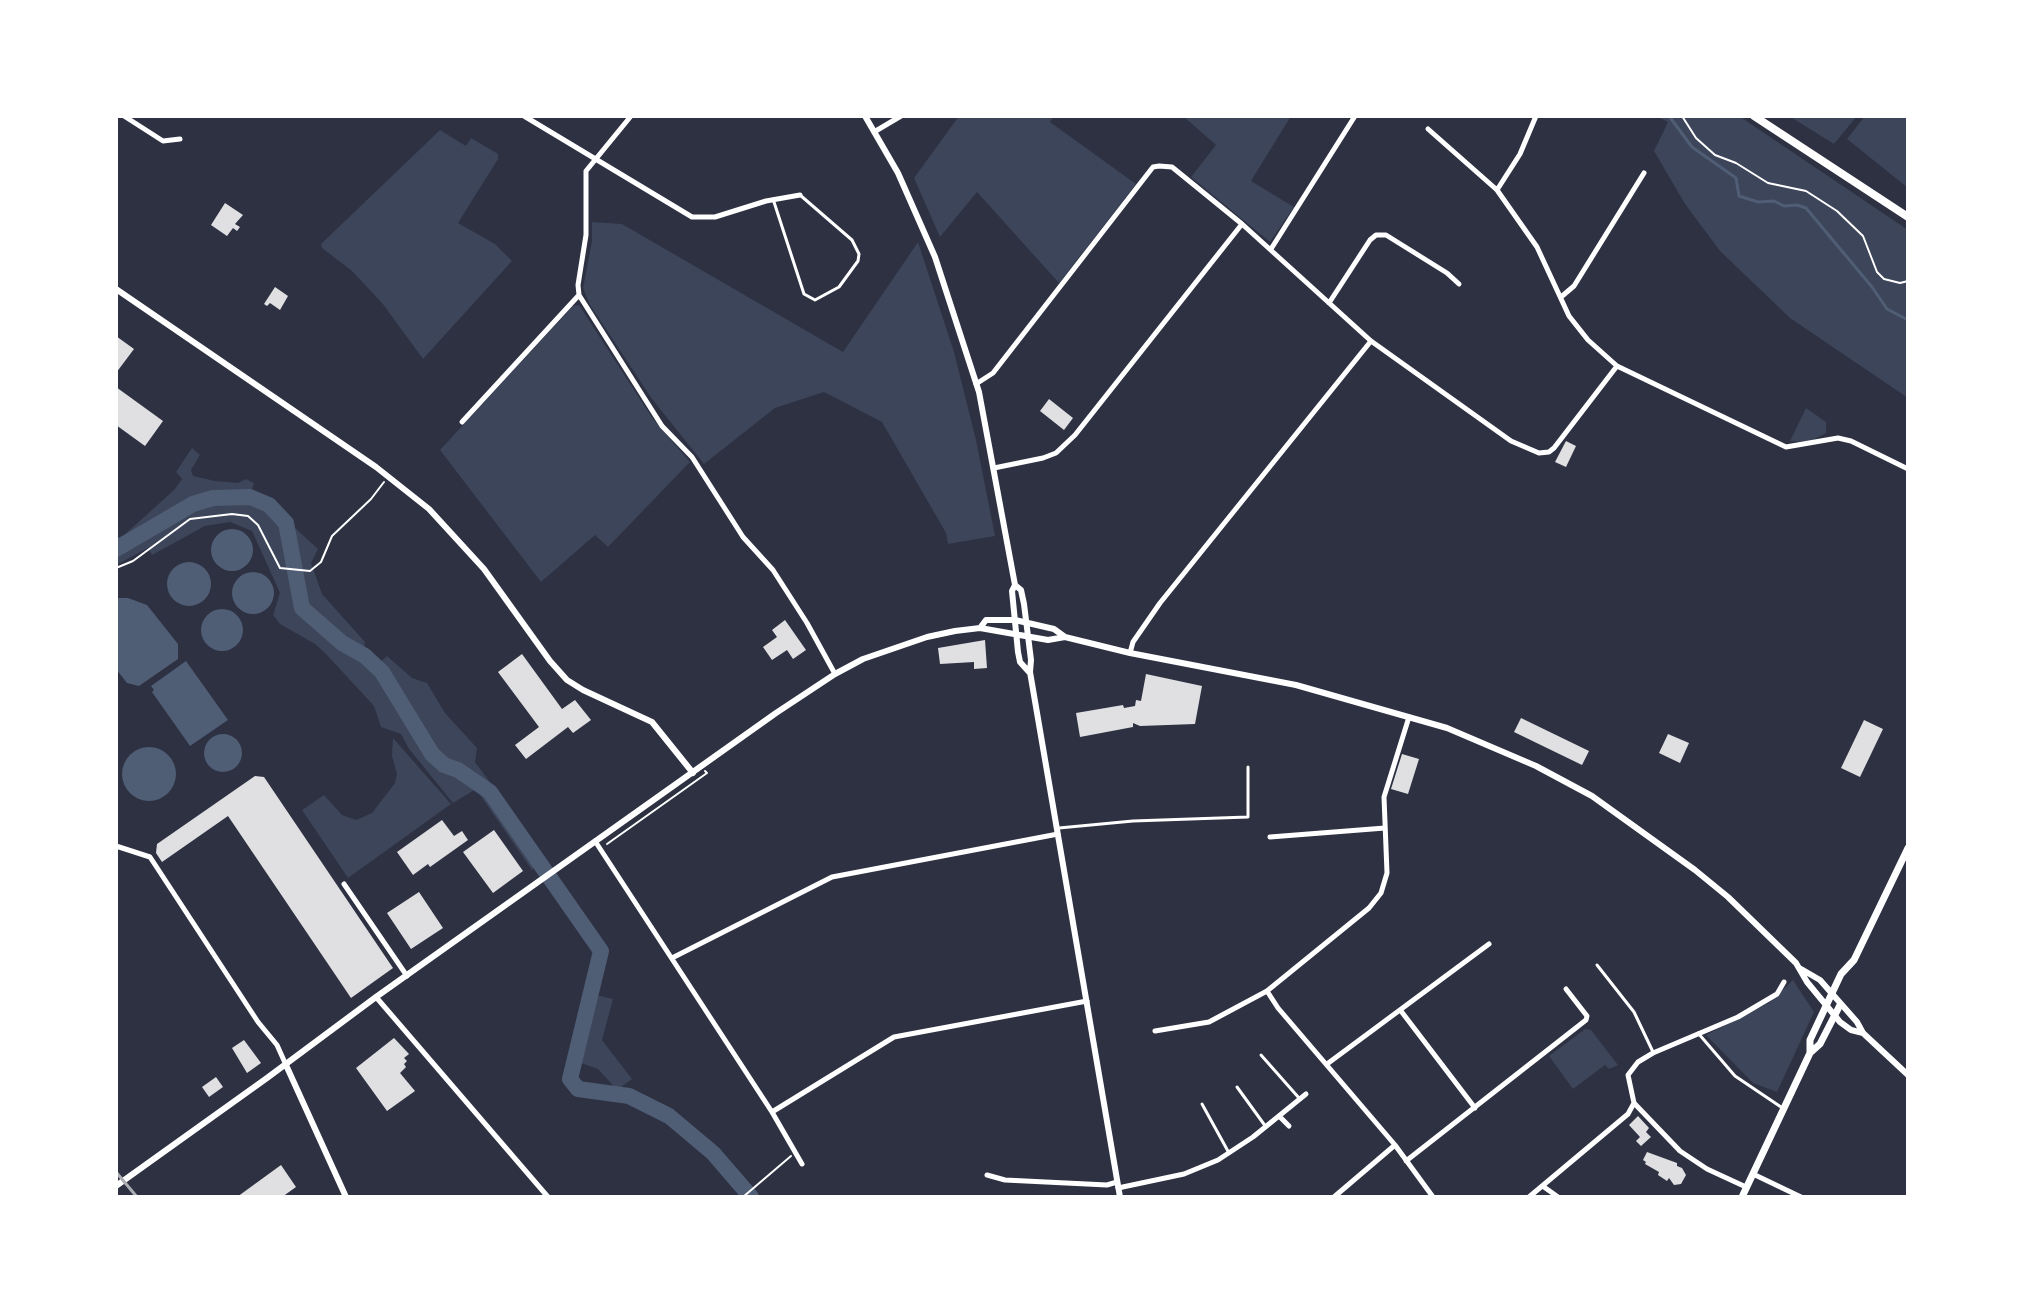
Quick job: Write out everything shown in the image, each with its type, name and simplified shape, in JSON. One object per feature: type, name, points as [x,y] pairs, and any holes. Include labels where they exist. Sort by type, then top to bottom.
[{"type":"main road","points":[[1754,116],[1908,217]]},
{"type":"main road","points":[[1810,1053],[1810,1040],[1831,994],[1844,969],[1854,960],[1908,848]]},
{"type":"main road","points":[[1742,1197],[1810,1053],[1820,1044],[1840,1005]]},
{"type":"street","points":[[124,116],[163,141],[180,139]]},
{"type":"street","points":[[524,116],[692,217],[715,217],[773,199],[800,195]]},
{"type":"street","points":[[631,116],[586,171],[586,233],[579,295],[662,426],[692,457],[743,537],[773,570],[835,674]]},
{"type":"street","points":[[865,116],[898,173],[935,257],[976,384],[1015,585],[1012,591],[1020,662],[1030,672]]},
{"type":"street","points":[[874,132],[901,116]]},
{"type":"street","points":[[1271,249],[1355,116]]},
{"type":"street","points":[[1497,190],[1520,154],[1536,116]]},
{"type":"street","points":[[1428,129],[1497,190],[1537,247],[1569,316],[1580,331],[1617,366],[1786,447],[1838,438],[1851,441],[1908,469]]},
{"type":"street","points":[[976,384],[993,373],[1153,167],[1172,167],[1271,249],[1371,341],[1511,441],[1539,453],[1549,452],[1617,366]]},
{"type":"street","points":[[1561,297],[1574,286],[1644,173]]},
{"type":"street","points":[[994,468],[1056,453],[1075,435],[1242,224]]},
{"type":"street","points":[[1329,303],[1376,235],[1386,235],[1447,273],[1459,284]]},
{"type":"street","points":[[116,289],[388,476],[429,509],[468,552],[567,680],[652,722],[693,773]]},
{"type":"street","points":[[462,422],[579,295]]},
{"type":"street","points":[[1130,653],[1133,642],[1160,603],[1371,341]]},
{"type":"street","points":[[1015,585],[1021,590],[1030,672],[1120,1197]]},
{"type":"street","points":[[980,628],[986,620],[1015,620],[1054,629],[1065,637],[1130,653],[1296,685],[1410,716],[1484,743],[1557,776],[1592,796],[1728,897],[1801,969],[1820,980],[1863,1033],[1908,1075]]},
{"type":"street","points":[[116,1186],[595,841],[835,674],[863,659],[927,637],[980,628],[1053,640],[1065,637]]},
{"type":"street","points":[[1155,1031],[1209,1022],[1267,991],[1369,908],[1381,893],[1387,873],[1384,797],[1410,716]]},
{"type":"street","points":[[1270,837],[1385,828]]},
{"type":"street","points":[[672,958],[832,877],[1058,831]]},
{"type":"street","points":[[595,841],[772,1112],[802,1164]]},
{"type":"street","points":[[116,846],[150,857],[253,1015],[277,1045],[346,1197]]},
{"type":"street","points":[[344,884],[407,976]]},
{"type":"street","points":[[1327,1064],[1489,944]]},
{"type":"street","points":[[1801,969],[1807,982],[1834,1016],[1851,1030],[1863,1033]]},
{"type":"street","points":[[1746,1187],[1707,1169],[1680,1151],[1634,1103],[1628,1075],[1638,1062],[1653,1053],[1765,1002],[1777,994],[1784,982]]},
{"type":"street","points":[[1406,1161],[1586,1020],[1587,1016],[1566,989]]},
{"type":"street","points":[[1267,991],[1278,1008],[1395,1145],[1433,1197]]},
{"type":"street","points":[[376,997],[548,1197]]},
{"type":"street","points":[[772,1112],[894,1037],[1087,1001]]},
{"type":"street","points":[[1401,1011],[1475,1108]]},
{"type":"street","points":[[987,1175],[1005,1180],[1118,1185],[1184,1174],[1229,1153],[1306,1094]]},
{"type":"street","points":[[1529,1197],[1628,1114],[1634,1103]]},
{"type":"street","points":[[1279,1116],[1289,1126]]},
{"type":"street","points":[[1334,1197],[1395,1145]]},
{"type":"street","points":[[1752,1174],[1801,1197]]},
{"type":"street","points":[[1544,1187],[1558,1197]]},
{"type":"lane","points":[[773,199],[804,294],[815,300],[839,287],[858,261],[859,254],[852,240],[800,195]]},
{"type":"lane","points":[[1058,831],[1133,821],[1248,817],[1248,767]]},
{"type":"lane","points":[[1597,965],[1634,1012],[1653,1053]]},
{"type":"lane","points":[[1698,1033],[1735,1076],[1784,1109]]},
{"type":"lane","points":[[1261,1055],[1299,1098]]},
{"type":"lane","points":[[1237,1087],[1266,1127]]},
{"type":"lane","points":[[1202,1104],[1229,1153]]},
{"type":"path","points":[[1682,116],[1696,138],[1715,155],[1736,163],[1768,183],[1806,191],[1837,211],[1863,236],[1877,272],[1884,279],[1900,283],[1908,281]]},
{"type":"path","points":[[116,568],[133,561],[190,519],[232,514],[248,516],[258,525],[278,565],[288,571],[310,571],[321,562],[332,536],[371,499],[388,476]]},
{"type":"path","points":[[607,844],[707,773]]},
{"type":"path","points":[[743,1197],[793,1154]]},
{"type":"shaded area","points":[[959,116],[1054,116],[1050,122],[1136,184],[1059,283],[977,192],[940,237],[914,178]]},
{"type":"shaded area","points":[[1183,116],[1291,116],[1251,181],[1294,207],[1270,242],[1191,177],[1216,145]]},
{"type":"shaded area","points":[[1656,116],[1739,116],[1908,230],[1908,398],[1790,318],[1720,251],[1685,204],[1654,151],[1668,122]]},
{"type":"shaded area","points":[[1857,116],[1834,144],[1792,118]]},
{"type":"shaded area","points":[[1865,116],[1908,116],[1908,188],[1847,139]]},
{"type":"shaded area","points":[[440,130],[466,146],[471,138],[498,154],[498,159],[458,223],[495,244],[512,261],[423,359],[382,303],[321,244]]},
{"type":"shaded area","points":[[592,222],[622,224],[843,352],[918,242],[954,352],[995,536],[948,544],[946,533],[882,422],[824,392],[775,408],[704,464],[652,399],[590,305],[583,288],[592,241]]},
{"type":"shaded area","points":[[579,305],[653,419],[690,462],[608,547],[595,535],[541,582],[440,450],[573,306]]},
{"type":"shaded area","points":[[1806,408],[1826,422],[1826,433],[1808,442],[1790,441]]},
{"type":"shaded area","points":[[192,448],[200,455],[191,470],[193,476],[238,483],[246,479],[254,483],[251,493],[260,503],[279,522],[293,526],[318,549],[311,563],[322,594],[365,642],[364,647],[379,663],[387,656],[412,678],[427,683],[445,713],[477,748],[475,762],[544,860],[532,870],[476,789],[453,803],[409,749],[401,734],[381,727],[374,706],[325,653],[280,624],[273,615],[280,593],[252,531],[230,522],[205,526],[152,555],[148,548],[116,565],[116,538],[123,536],[174,490],[182,479],[176,472]]},
{"type":"shaded area","points":[[232,529],[247,535],[253,550],[247,565],[232,571],[217,565],[211,550],[217,535]]},
{"type":"shaded area","points":[[189,562],[205,568],[211,584],[205,600],[189,606],[173,600],[167,584],[173,568]]},
{"type":"shaded area","points":[[253,572],[268,578],[274,593],[268,608],[253,614],[238,608],[232,593],[238,578]]},
{"type":"shaded area","points":[[116,598],[128,598],[147,605],[178,644],[178,659],[139,686],[127,683],[116,669]]},
{"type":"shaded area","points":[[222,609],[237,615],[243,630],[237,645],[222,651],[207,645],[201,630],[207,615]]},
{"type":"shaded area","points":[[186,661],[228,720],[190,746],[152,692],[151,686]]},
{"type":"shaded area","points":[[223,734],[236,740],[242,753],[236,766],[223,772],[210,766],[204,753],[210,740]]},
{"type":"shaded area","points":[[393,738],[451,804],[348,878],[302,810],[324,795],[342,815],[356,820],[372,813],[395,783]]},
{"type":"shaded area","points":[[149,747],[168,755],[176,774],[168,793],[149,801],[130,793],[122,774],[130,755]]},
{"type":"shaded area","points":[[1793,980],[1814,1012],[1777,1092],[1753,1083],[1706,1035],[1769,1003]]},
{"type":"shaded area","points":[[596,995],[613,999],[602,1040],[632,1079],[617,1090],[598,1069],[581,1063]]},
{"type":"shaded area","points":[[1585,1029],[1591,1030],[1618,1065],[1609,1069],[1605,1065],[1573,1089],[1549,1056]]},
{"type":"building","points":[[225,203],[243,215],[235,224],[240,227],[237,231],[233,228],[227,236],[211,225]]},
{"type":"building","points":[[275,287],[288,296],[280,310],[270,303],[267,306],[264,304]]},
{"type":"building","points":[[116,336],[134,349],[116,373]]},
{"type":"building","points":[[116,387],[163,421],[145,446],[116,425]]},
{"type":"building","points":[[1049,399],[1073,418],[1064,430],[1040,411]]},
{"type":"building","points":[[1566,441],[1576,446],[1566,467],[1555,462]]},
{"type":"building","points":[[785,620],[806,650],[793,659],[787,650],[772,660],[763,647],[777,637],[772,630]]},
{"type":"building","points":[[985,640],[987,668],[974,669],[974,662],[940,664],[938,648]]},
{"type":"building","points":[[522,654],[562,709],[575,700],[591,720],[573,733],[568,727],[526,759],[515,745],[539,727],[498,672]]},
{"type":"building","points":[[1146,674],[1202,686],[1195,724],[1140,726],[1133,723],[1133,727],[1080,737],[1076,713],[1123,705],[1124,708],[1135,706],[1136,700],[1141,701]]},
{"type":"building","points":[[1521,718],[1589,751],[1582,765],[1514,732]]},
{"type":"building","points":[[1864,720],[1883,729],[1860,777],[1841,768]]},
{"type":"building","points":[[1668,734],[1689,743],[1680,763],[1659,753]]},
{"type":"building","points":[[1402,754],[1419,759],[1408,794],[1391,789]]},
{"type":"building","points":[[255,776],[264,777],[393,968],[351,998],[228,816],[162,862],[156,853],[157,844]]},
{"type":"building","points":[[442,820],[454,836],[462,831],[468,840],[413,875],[397,852]]},
{"type":"building","points":[[494,830],[523,871],[493,893],[463,852]]},
{"type":"building","points":[[419,892],[443,928],[411,949],[387,913]]},
{"type":"building","points":[[394,1038],[409,1054],[404,1058],[406,1067],[400,1073],[415,1091],[387,1111],[356,1068]]},
{"type":"building","points":[[244,1040],[261,1063],[247,1073],[232,1048]]},
{"type":"building","points":[[216,1077],[223,1087],[209,1097],[202,1087]]},
{"type":"building","points":[[1638,1116],[1649,1128],[1646,1132],[1651,1137],[1641,1146],[1636,1141],[1640,1137],[1629,1125]]},
{"type":"building","points":[[1647,1152],[1677,1163],[1686,1175],[1681,1184],[1674,1185],[1669,1178],[1667,1181],[1645,1164],[1643,1160]]},
{"type":"building","points":[[281,1165],[296,1187],[282,1197],[237,1197]]},
{"type":"waterway","points":[[1669,116],[1692,147],[1736,178],[1739,196],[1758,202],[1774,201],[1784,206],[1806,208],[1887,309],[1908,320]]},
{"type":"waterway","points":[[116,549],[193,504],[213,498],[250,497],[269,505],[286,523],[302,608],[382,672],[432,754],[444,765],[458,770],[490,792],[601,951],[570,1079],[578,1089],[629,1096],[669,1116],[713,1153],[751,1197]]},
{"type":"railway","points":[[116,1172],[137,1197]]}]
